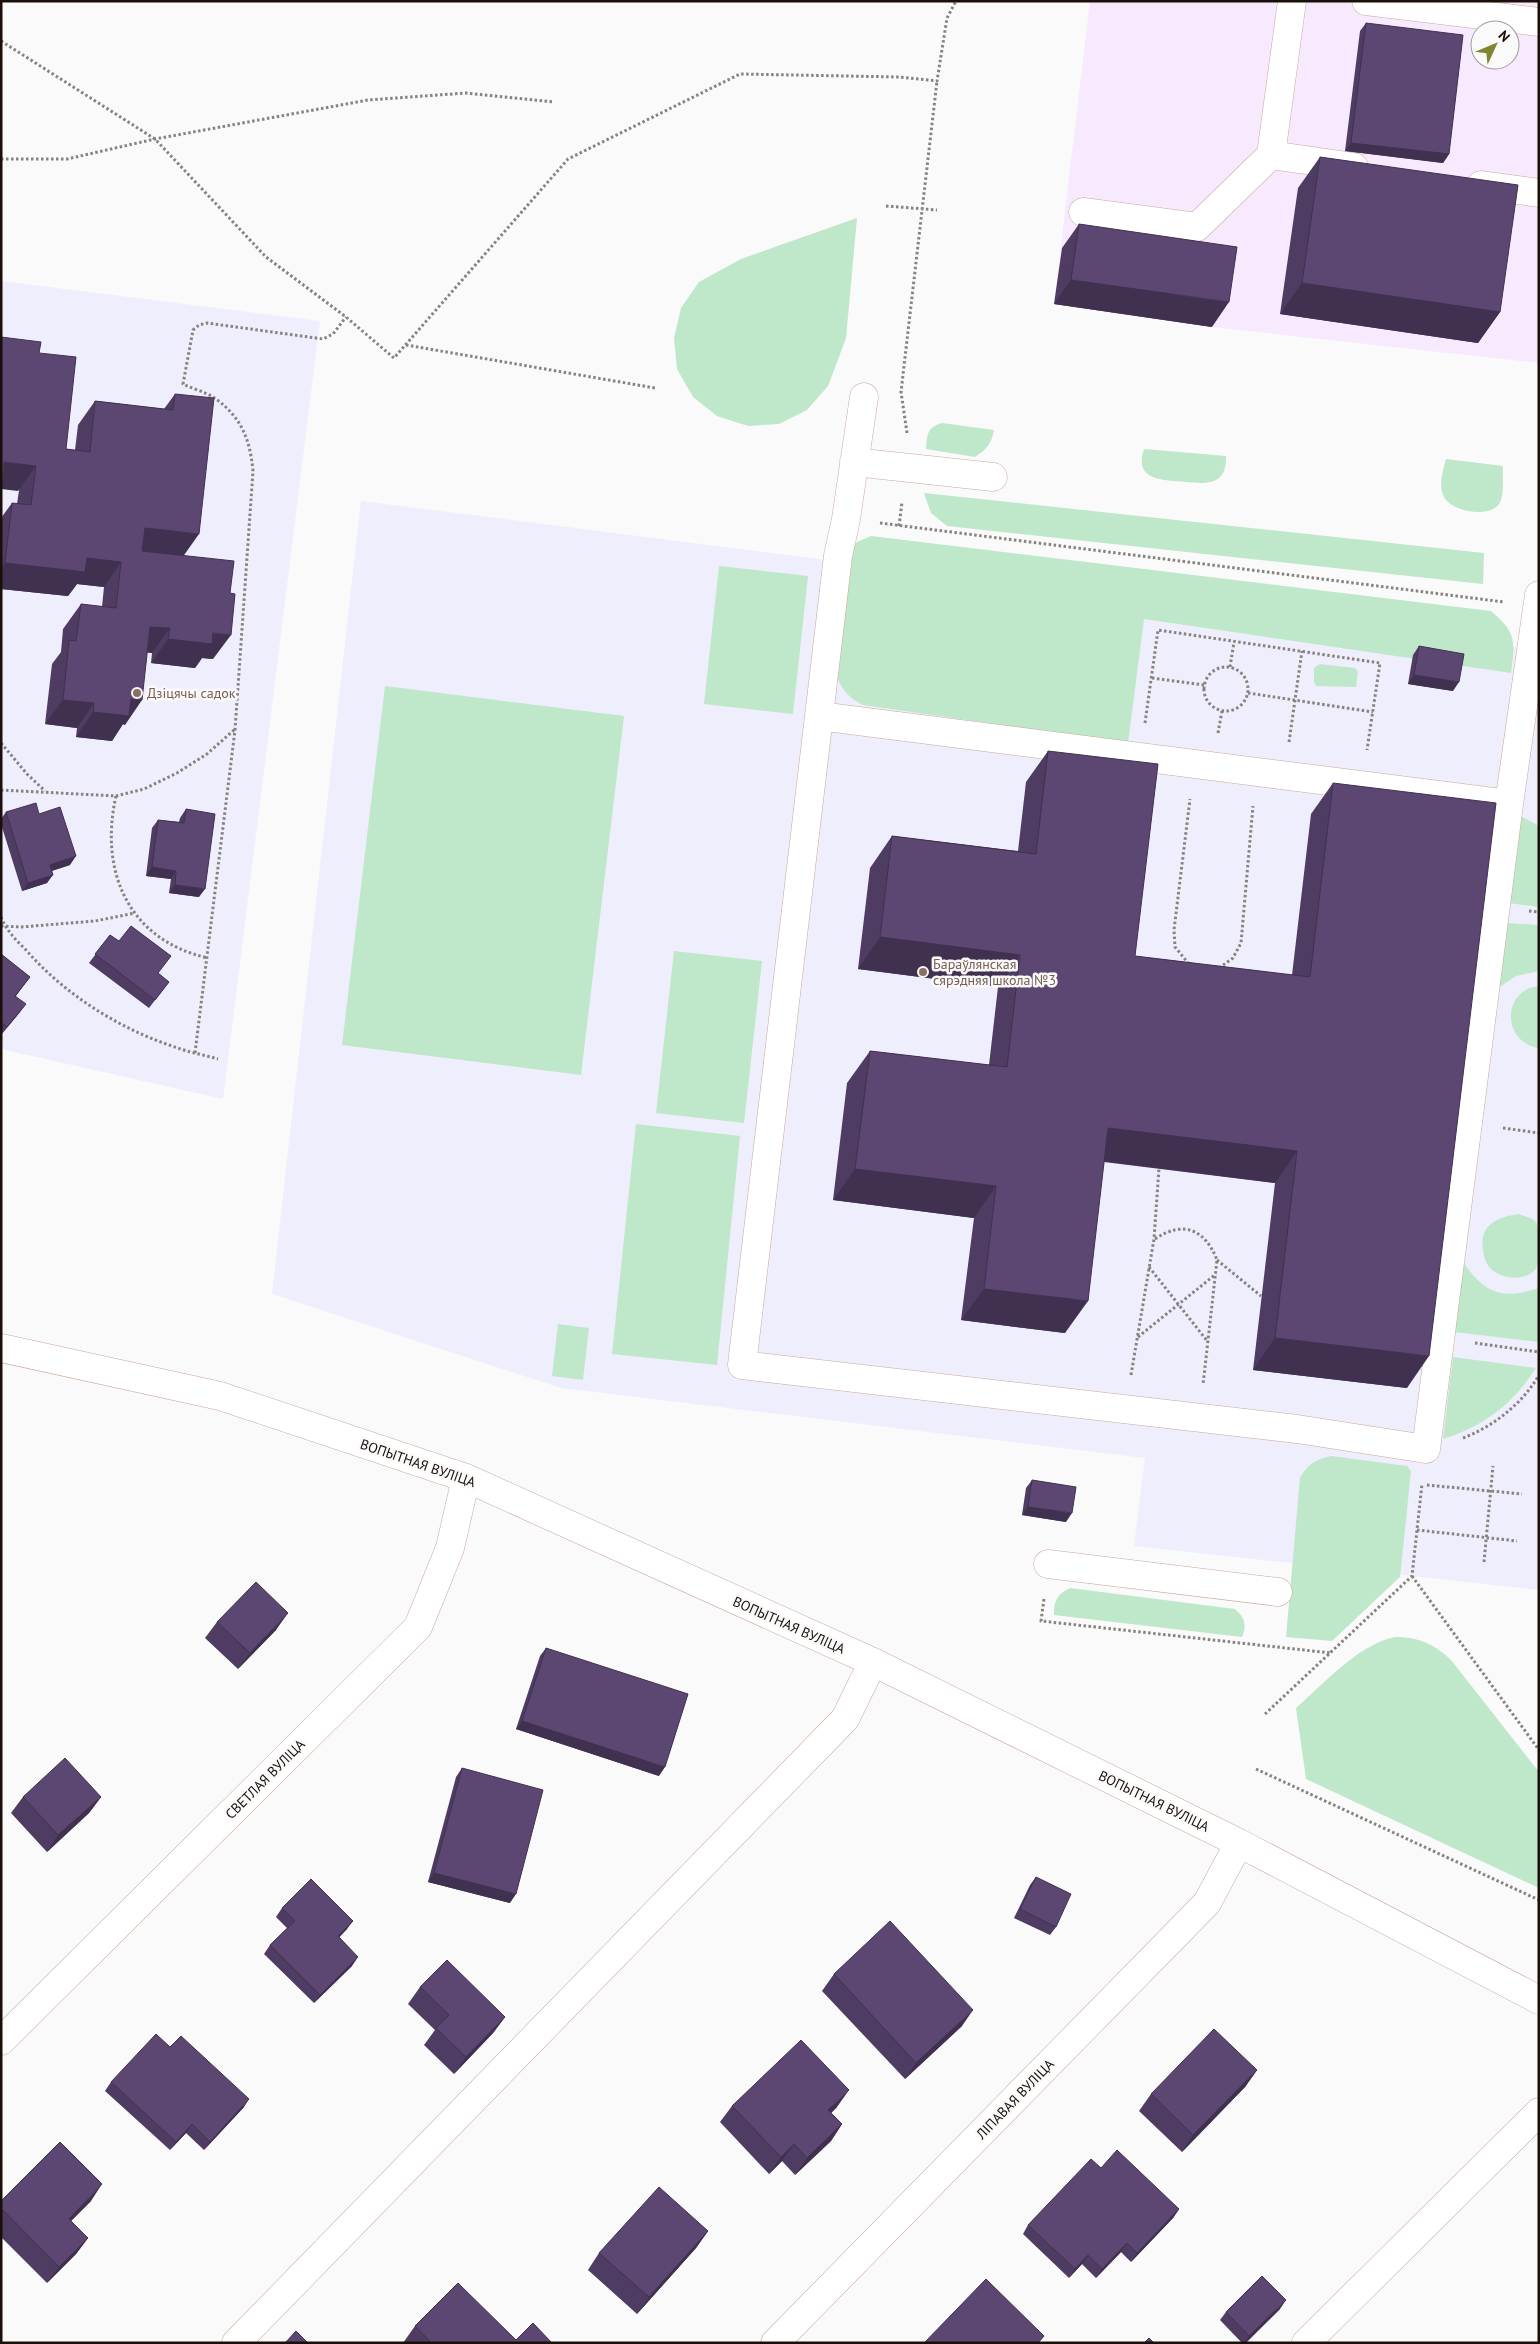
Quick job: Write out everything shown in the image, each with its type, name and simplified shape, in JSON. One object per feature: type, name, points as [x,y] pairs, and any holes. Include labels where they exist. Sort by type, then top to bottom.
[{"type":"street","points":[[1083,212],[1197,227],[1271,155],[1292,1]]},
{"type":"street","points":[[1366,1],[1539,22]]},
{"type":"street","points":[[1271,155],[1376,170]]},
{"type":"street","points":[[1453,181],[1539,193]]},
{"type":"street","points":[[864,397],[846,519],[838,556],[742,1365],[1297,1429],[1426,1449],[1509,804],[1538,600]]},
{"type":"street","points":[[854,462],[993,477]]},
{"type":"street","points":[[819,716],[1509,804]]},
{"type":"street","name":"ВОПЫТНАЯ ВУЛІЦА","points":[[1,1348],[220,1396],[466,1478],[873,1662],[1239,1843],[1539,2000]]},
{"type":"street","name":"СВЕТЛАЯ ВУЛІЦА","points":[[1,2041],[418,1627],[450,1548],[466,1478]]},
{"type":"street","points":[[1048,1564],[1278,1592]]},
{"type":"street","points":[[236,2343],[845,1719],[873,1662]]},
{"type":"street","name":"ЛІПАВАЯ ВУЛІЦА","points":[[775,2343],[1207,1903],[1239,1843]]},
{"type":"street","points":[[1306,2343],[1539,2112]]},
{"type":"path","points":[[908,437],[901,392],[937,81],[947,18],[956,1]]},
{"type":"path","points":[[1,41],[154,139],[266,257],[346,317],[394,358],[568,159],[740,74],[899,77],[937,81]]},
{"type":"path","points":[[1,159],[67,159],[154,139],[368,100],[466,93],[554,102]]},
{"type":"path","points":[[886,206],[937,210]]},
{"type":"path","points":[[195,1053],[235,730],[253,470],[250,445],[239,422],[215,399],[183,384],[193,330],[199,325],[207,323],[323,339],[333,334],[346,317]]},
{"type":"path","points":[[406,344],[655,388]]},
{"type":"path","points":[[899,526],[903,494]]},
{"type":"path","points":[[846,519],[1538,600]]},
{"type":"path","points":[[1140,757],[1158,630],[1380,663],[1362,786]]},
{"type":"path","points":[[1230,667],[1234,642]]},
{"type":"path","points":[[1284,775],[1302,651]]},
{"type":"path","points":[[1222,667],[1230,667],[1242,674],[1248,686],[1248,693],[1241,706],[1229,711],[1222,711],[1210,704],[1204,692],[1204,685],[1211,673],[1222,667]]},
{"type":"path","points":[[1152,678],[1204,685]]},
{"type":"path","points":[[1248,693],[1373,712]]},
{"type":"path","points":[[1,790],[116,796],[144,789],[177,773],[208,754],[235,730]]},
{"type":"path","points":[[1,742],[27,774],[45,791]]},
{"type":"path","points":[[1193,966],[1186,962],[1175,948],[1174,930],[1194,764]]},
{"type":"path","points":[[1210,969],[1218,968],[1233,958],[1240,943],[1257,772]]},
{"type":"path","points":[[116,796],[110,830],[111,850],[120,888],[136,913],[156,935],[173,946],[191,954],[208,958]]},
{"type":"path","points":[[3,927],[96,921],[136,913]]},
{"type":"path","points":[[1,917],[3,927],[33,959],[65,987],[100,1012],[138,1032],[177,1048],[218,1059]]},
{"type":"path","points":[[1125,1409],[1154,1239],[1159,1168]]},
{"type":"path","points":[[1154,1239],[1165,1232],[1178,1228],[1191,1230],[1204,1237],[1212,1247],[1217,1260],[1199,1418]]},
{"type":"path","points":[[1217,1260],[1262,1296]]},
{"type":"path","points":[[1149,1267],[1209,1342]]},
{"type":"path","points":[[1138,1337],[1216,1273]]},
{"type":"path","points":[[1439,1338],[1539,1352]]},
{"type":"path","points":[[1265,1714],[1412,1576],[1426,1449],[1443,1446],[1471,1435],[1496,1420],[1518,1402],[1539,1376]]},
{"type":"path","points":[[1484,1562],[1493,1466]]},
{"type":"path","points":[[1422,1485],[1522,1494]]},
{"type":"path","points":[[1417,1530],[1518,1542]]},
{"type":"path","points":[[1048,1564],[1042,1621],[1332,1653]]},
{"type":"path","points":[[1412,1576],[1539,1750]]},
{"type":"path","points":[[1256,1769],[1539,1900]]},
{"type":"shaded area","points":[[1090,1],[1539,1],[1539,363],[1212,327],[1054,304]]},
{"type":"shaded area","name":"Дзіцячы садок","points":[[1,281],[320,321],[223,1099],[1,1049]]},
{"type":"shaded area","name":"Бараўлянская сярэдняя школа №3","points":[[361,501],[1539,650],[1539,1590],[1134,1546],[1145,1458],[561,1388],[272,1294]]},
{"type":"green space","points":[[857,218],[846,338],[828,386],[807,410],[779,424],[748,426],[717,416],[693,397],[677,369],[674,338],[681,308],[699,282],[741,259]]},
{"type":"green space","points":[[942,423],[994,430],[992,439],[988,446],[975,457],[926,449],[929,432],[933,427]]},
{"type":"green space","points":[[1144,449],[1226,456],[1225,467],[1219,478],[1209,482],[1159,479],[1146,473],[1143,467]]},
{"type":"green space","points":[[1446,459],[1503,466],[1503,491],[1499,504],[1494,509],[1479,512],[1462,509],[1448,502],[1441,488]]},
{"type":"green space","points":[[924,493],[1484,553],[1483,584],[947,526],[931,513]]},
{"type":"green space","points":[[871,536],[1491,611],[1506,625],[1512,638],[1511,673],[1144,619],[1128,743],[863,705],[847,694],[837,677],[852,549],[857,542]]},
{"type":"green space","points":[[719,566],[808,576],[793,714],[704,704]]},
{"type":"green space","points":[[1320,664],[1355,668],[1358,672],[1356,687],[1316,686],[1314,682],[1314,668]]},
{"type":"green space","points":[[385,686],[624,716],[581,1075],[342,1045]]},
{"type":"green space","points":[[1517,814],[1539,826],[1539,907],[1508,903]]},
{"type":"green space","points":[[1507,923],[1539,925],[1539,971],[1516,976],[1495,990]]},
{"type":"green space","points":[[674,951],[762,961],[744,1123],[656,1113]]},
{"type":"green space","points":[[1539,986],[1539,1048],[1527,1044],[1518,1037],[1511,1017],[1513,1006],[1518,997],[1527,990]]},
{"type":"green space","points":[[636,1124],[740,1136],[717,1365],[612,1354]]},
{"type":"green space","points":[[1519,1214],[1536,1222],[1539,1238],[1537,1267],[1522,1277],[1507,1277],[1493,1271],[1488,1266],[1483,1249],[1484,1233],[1488,1227],[1501,1218]]},
{"type":"green space","points":[[1463,1262],[1479,1281],[1495,1292],[1515,1294],[1539,1288],[1539,1342],[1454,1332]]},
{"type":"green space","points":[[558,1324],[589,1328],[583,1380],[552,1376]]},
{"type":"green space","points":[[1453,1357],[1536,1368],[1518,1392],[1496,1412],[1472,1427],[1443,1439]]},
{"type":"green space","points":[[1331,1456],[1407,1466],[1411,1471],[1400,1577],[1332,1641],[1286,1637],[1300,1478],[1312,1463]]},
{"type":"green space","points":[[1070,1588],[1235,1609],[1241,1615],[1244,1622],[1244,1633],[1242,1637],[1054,1615],[1057,1598]]},
{"type":"green space","points":[[1395,1637],[1411,1638],[1426,1642],[1451,1660],[1539,1772],[1539,1888],[1306,1779],[1296,1708],[1355,1656],[1381,1641]]},
{"type":"building","points":[[1366,23],[1463,35],[1449,154],[1351,143]]},
{"type":"building","points":[[1320,157],[1518,185],[1500,312],[1302,283]]},
{"type":"building","points":[[1079,224],[1237,247],[1229,302],[1071,280]]},
{"type":"building","points":[[1,337],[41,342],[39,353],[76,357],[66,449],[90,452],[95,401],[173,410],[175,394],[214,398],[199,534],[145,528],[142,551],[234,561],[230,593],[235,594],[231,635],[213,633],[212,644],[168,639],[170,628],[150,627],[142,700],[131,699],[129,716],[93,712],[94,703],[63,700],[69,640],[76,641],[81,604],[116,608],[121,562],[87,558],[85,572],[5,563],[12,503],[31,505],[36,466],[4,462],[1,486]]},
{"type":"building","points":[[1419,646],[1464,654],[1459,682],[1414,675]]},
{"type":"building","points":[[1048,751],[1158,764],[1135,956],[1310,977],[1333,783],[1496,803],[1429,1356],[1275,1338],[1297,1151],[1108,1128],[1088,1301],[984,1289],[996,1186],[855,1169],[870,1051],[1007,1067],[1020,955],[880,937],[892,836],[1036,854]]},
{"type":"building","points":[[36,803],[39,814],[60,807],[76,856],[50,865],[53,875],[28,883],[6,812]]},
{"type":"building","points":[[186,809],[215,814],[205,889],[175,885],[176,871],[152,867],[158,820],[184,823]]},
{"type":"building","points":[[131,926],[171,956],[158,973],[169,982],[155,1000],[95,954],[110,935],[119,941]]},
{"type":"building","points":[[1,954],[30,977],[15,996],[26,1004],[7,1027],[1,1022]]},
{"type":"building","points":[[1032,1480],[1076,1487],[1072,1513],[1028,1507]]},
{"type":"building","points":[[256,1582],[288,1613],[250,1653],[217,1622]]},
{"type":"building","points":[[546,1648],[688,1694],[665,1767],[522,1721]]},
{"type":"building","points":[[65,1758],[101,1797],[58,1835],[23,1797]]},
{"type":"building","points":[[462,1768],[543,1790],[516,1894],[434,1873]]},
{"type":"building","points":[[1036,1877],[1071,1894],[1056,1927],[1020,1909]]},
{"type":"building","points":[[311,1879],[353,1921],[338,1936],[358,1957],[320,1995],[270,1945],[295,1921],[282,1908]]},
{"type":"building","points":[[890,1921],[973,2010],[916,2063],[834,1974]]},
{"type":"building","points":[[447,1960],[505,2017],[466,2057],[436,2028],[449,2015],[420,1987]]},
{"type":"building","points":[[1214,2029],[1257,2070],[1193,2135],[1151,2094]]},
{"type":"building","points":[[156,2034],[170,2047],[181,2036],[249,2099],[210,2142],[192,2124],[176,2142],[111,2082]]},
{"type":"building","points":[[801,2040],[849,2090],[828,2110],[842,2124],[807,2158],[794,2144],[781,2157],[732,2106]]},
{"type":"building","points":[[60,2142],[102,2184],[69,2219],[88,2238],[59,2267],[1,2208],[1,2201]]},
{"type":"building","points":[[1117,2150],[1179,2209],[1137,2253],[1127,2243],[1102,2269],[1088,2255],[1075,2269],[1028,2225],[1091,2159],[1101,2168]]},
{"type":"building","points":[[659,2187],[708,2231],[649,2297],[599,2253]]},
{"type":"building","points":[[1262,2276],[1286,2300],[1249,2336],[1226,2312]]},
{"type":"building","points":[[986,2279],[1044,2336],[1038,2343],[926,2343],[925,2342]]},
{"type":"building","points":[[458,2283],[516,2340],[533,2323],[552,2343],[432,2343],[415,2326]]},
{"type":"building","points":[[296,2331],[308,2343],[285,2343]]},
{"type":"building","points":[[1149,2338],[1154,2343],[1144,2343]]},
{"type":"place","name":"Дзіцячы садок","points":[[137,693]]},
{"type":"place","name":"Бараўлянская сярэдняя школа №3","points":[[923,972]]}]
